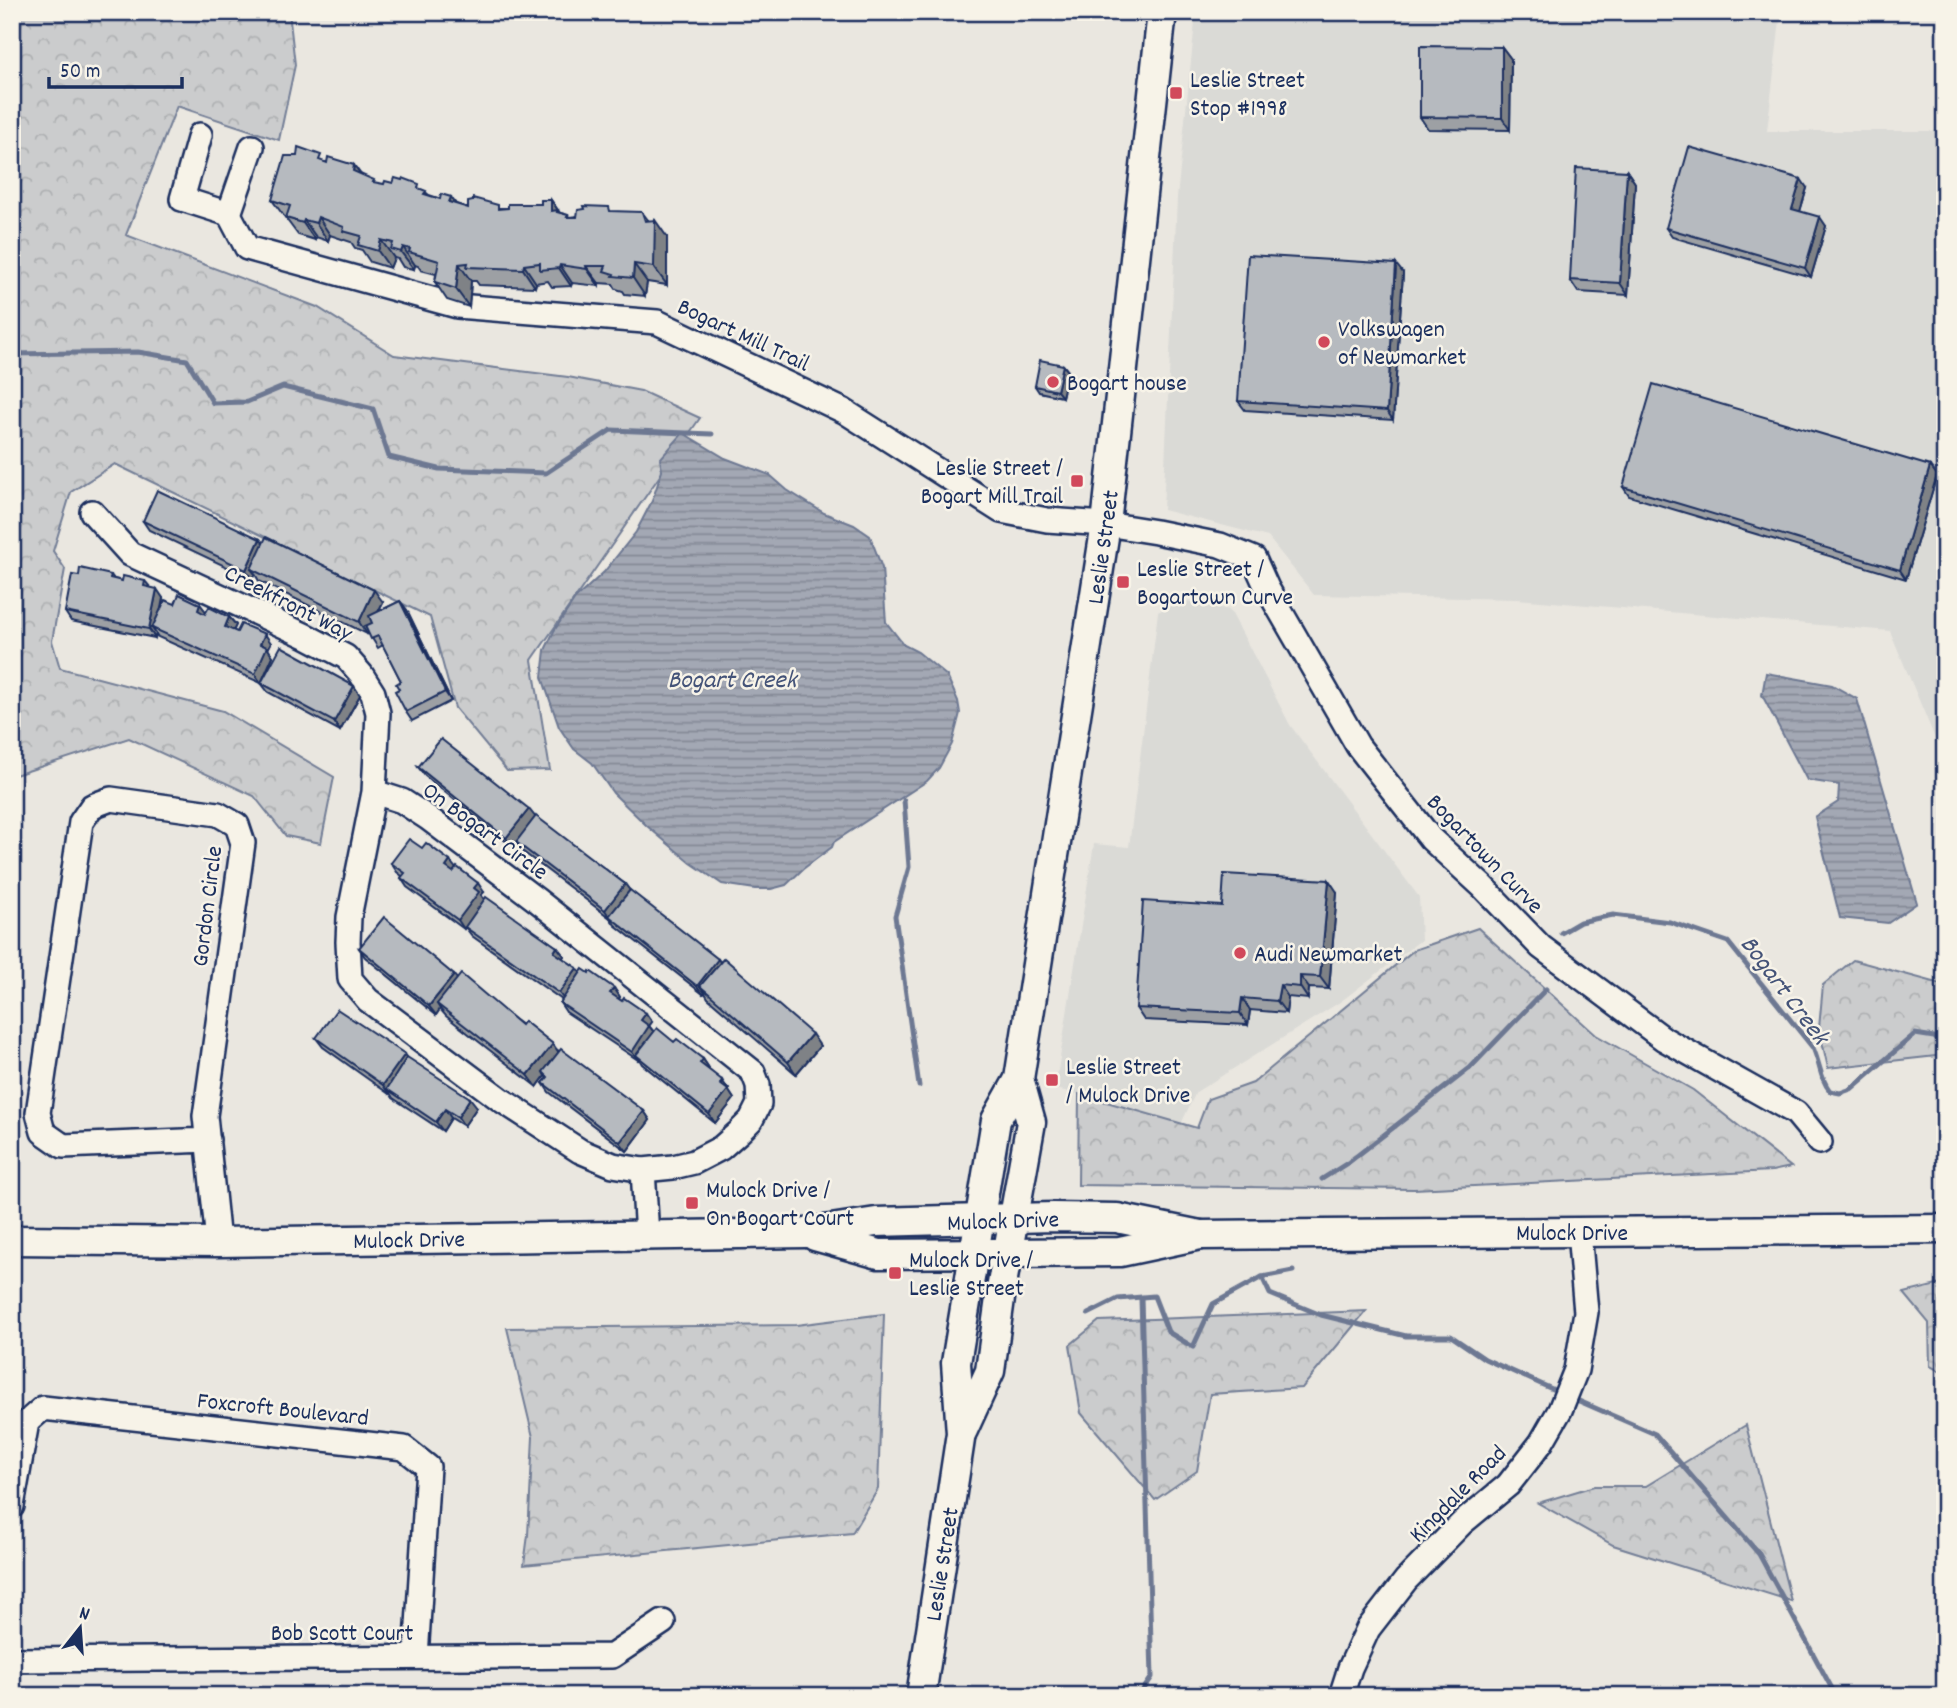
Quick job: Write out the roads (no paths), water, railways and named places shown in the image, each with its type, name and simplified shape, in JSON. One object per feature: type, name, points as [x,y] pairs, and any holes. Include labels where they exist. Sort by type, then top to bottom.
[{"type":"main road","name":"Leslie Street","points":[[921,1696],[961,1433],[956,1363],[996,1120],[1019,1079],[1106,524],[1162,12]]},
{"type":"main road","name":"Leslie Street","points":[[961,1433],[990,1371],[1002,1284],[1031,1122],[1019,1079]]},
{"type":"main road","name":"Mulock Drive","points":[[12,1240],[218,1242],[805,1233],[876,1223],[1117,1218],[1200,1236]]},
{"type":"main road","name":"Mulock Drive","points":[[805,1233],[879,1254],[974,1254],[1120,1252],[1200,1236],[1945,1229]]},
{"type":"street","points":[[200,135],[182,199],[229,214],[252,147]]},
{"type":"street","name":"Bogart Mill Trail","points":[[229,214],[247,248],[457,306],[657,322],[844,411],[1001,511],[1047,520],[1106,524]]},
{"type":"street","name":"Creekfront Way","points":[[92,512],[131,555],[346,657],[373,693],[378,713],[374,792]]},
{"type":"street","name":"Bogartown Curve","points":[[1106,524],[1220,545],[1254,559],[1267,588],[1358,746],[1431,839],[1482,886],[1541,947],[1664,1039],[1796,1113],[1820,1142]]},
{"type":"street","name":"On Bogart Circle","points":[[374,792],[402,801],[428,818],[538,901],[753,1072],[758,1085],[758,1104],[751,1121],[739,1132],[721,1148],[694,1162],[643,1170],[613,1165],[580,1151],[500,1099],[368,1000],[350,979],[349,917],[374,792]]},
{"type":"street","name":"Gordon Circle","points":[[208,1140],[63,1146],[43,1132],[38,1113],[81,822],[92,806],[110,799],[218,814],[237,825],[243,844],[205,1116],[208,1140],[218,1242]]},
{"type":"street","points":[[643,1170],[647,1236]]},
{"type":"street","name":"Kingdale Road","points":[[1341,1696],[1350,1668],[1368,1629],[1406,1580],[1462,1523],[1507,1485],[1541,1443],[1560,1410],[1576,1370],[1586,1312],[1579,1232]]},
{"type":"street","name":"Foxcroft Boulevard","points":[[12,1506],[27,1422],[43,1408],[404,1448],[428,1467],[416,1657]]},
{"type":"street","name":"Bob Scott Court","points":[[12,1660],[612,1656],[663,1622]]},
{"type":"water","name":"Bogart Creek","points":[[683,433],[725,458],[770,475],[787,490],[824,513],[854,525],[870,536],[882,568],[886,622],[904,645],[918,652],[947,676],[958,701],[960,713],[952,744],[939,768],[927,781],[834,842],[832,847],[786,885],[771,889],[722,884],[691,863],[647,826],[613,793],[592,763],[574,749],[559,727],[542,677],[545,650],[554,631],[575,599],[604,572],[636,532],[652,501],[662,471],[660,459]]},
{"type":"water","points":[[1766,673],[1832,685],[1857,699],[1917,903],[1888,923],[1840,918],[1815,817],[1838,802],[1839,785],[1807,780],[1762,695]]},
{"type":"waterway","name":"Bogart Creek","points":[[12,354],[138,352],[187,360],[213,403],[247,402],[283,387],[373,409],[389,457],[439,469],[546,473],[611,430],[712,434]]},
{"type":"waterway","name":"Bogart Creek","points":[[904,800],[909,867],[895,916],[919,1086]]},
{"type":"waterway","name":"Bogart Creek","points":[[1561,933],[1580,922],[1613,915],[1670,922],[1728,942],[1813,1048],[1830,1091],[1840,1093],[1851,1089],[1915,1034],[1934,1037],[1945,1045]]},
{"type":"waterway","name":"Bogart Creek","points":[[1322,1179],[1349,1162],[1470,1068],[1546,989]]},
{"type":"waterway","name":"Bogart Creek","points":[[1088,1314],[1118,1299],[1154,1296],[1168,1332],[1193,1347],[1213,1304],[1262,1277],[1293,1271]]},
{"type":"waterway","points":[[1262,1277],[1270,1294],[1321,1315],[1406,1336],[1451,1336],[1485,1359],[1552,1389]]},
{"type":"waterway","points":[[1139,1696],[1152,1677],[1141,1298]]},
{"type":"waterway","points":[[1579,1401],[1655,1434],[1759,1554],[1836,1696]]},
{"type":"place","name":"Leslie Street Stop #1998","points":[[1176,93]]},
{"type":"place","name":"Volkswagen of Newmarket","points":[[1324,342]]},
{"type":"place","name":"Bogart house","points":[[1053,382]]},
{"type":"place","name":"Leslie Street / Bogart Mill Trail","points":[[1077,481]]},
{"type":"place","name":"Leslie Street / Bogartown Curve","points":[[1123,582]]},
{"type":"place","name":"Audi Newmarket","points":[[1240,953]]},
{"type":"place","name":"Leslie Street / Mulock Drive","points":[[1052,1080]]},
{"type":"place","name":"Mulock Drive / On Bogart Court","points":[[692,1203]]},
{"type":"place","name":"Mulock Drive / Leslie Street","points":[[895,1273]]}]
